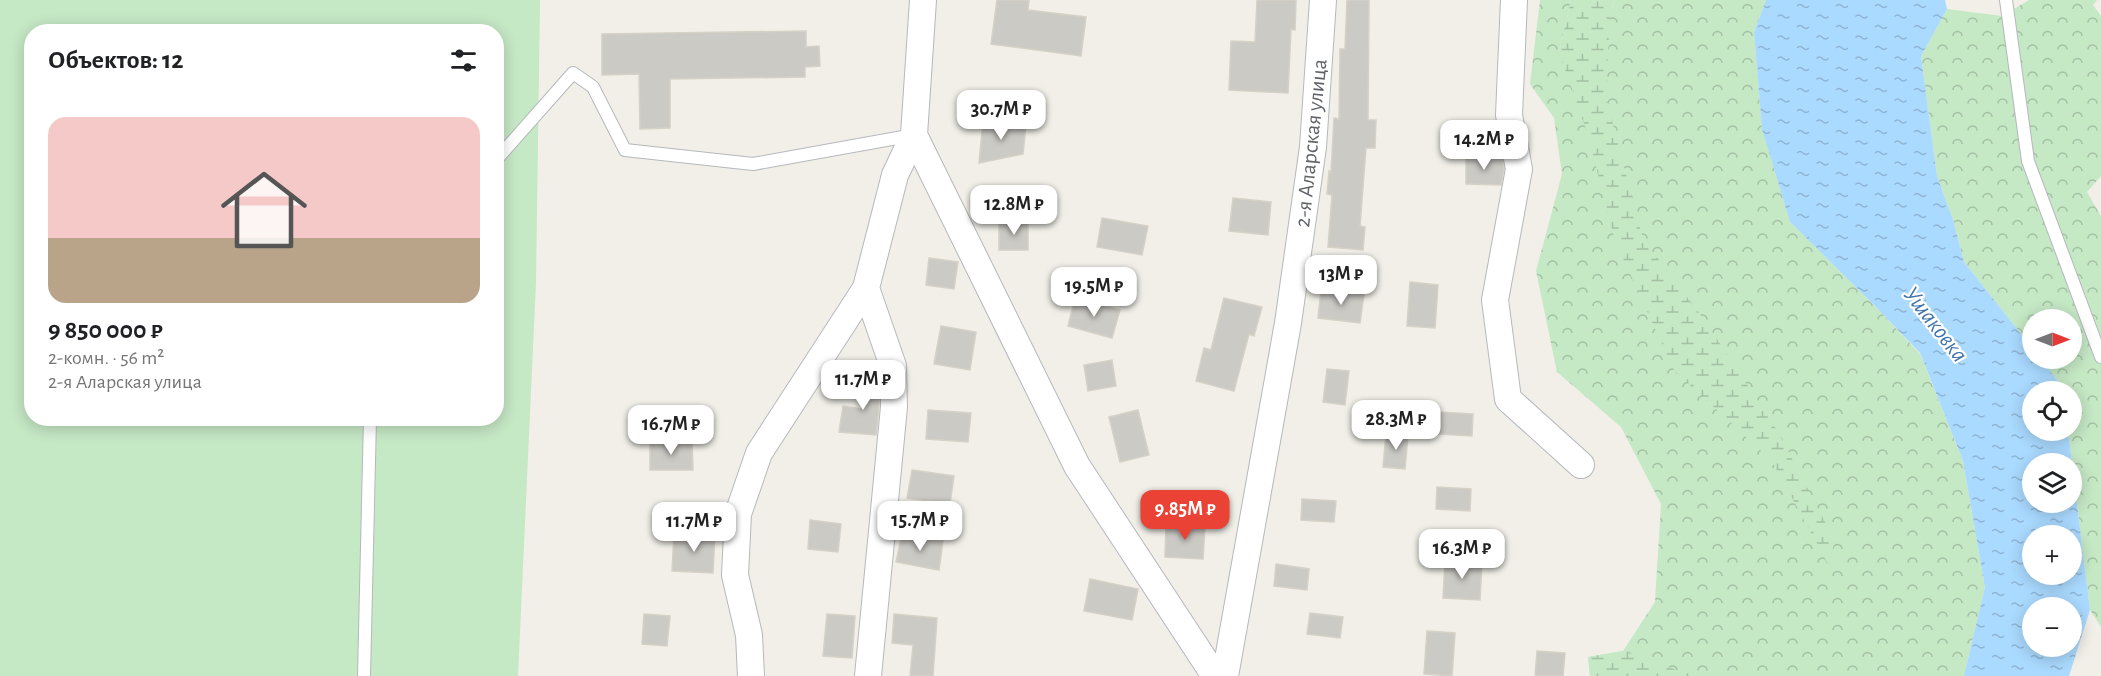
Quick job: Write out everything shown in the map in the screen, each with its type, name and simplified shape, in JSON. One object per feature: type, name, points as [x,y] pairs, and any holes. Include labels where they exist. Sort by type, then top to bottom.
[{"type":"street","points":[[751,676],[749,635],[735,575],[738,514],[759,453],[866,288],[895,175],[914,135],[923,0]]},
{"type":"street","name":"2-я Аларская улица","points":[[1225,676],[1288,323],[1313,147],[1323,0]]},
{"type":"street","points":[[1514,0],[1509,115],[1519,170],[1495,300],[1508,399],[1581,465]]},
{"type":"street","points":[[914,135],[1077,466],[1215,676]]},
{"type":"street","points":[[866,288],[893,366],[894,407],[868,676]]},
{"type":"lane","points":[[2006,0],[2028,161],[2101,357]]},
{"type":"lane","points":[[504,151],[573,73],[593,87],[625,150],[753,164],[914,135]]},
{"type":"lane","points":[[364,676],[370,426]]},
{"type":"green space","points":[[0,0],[540,0],[536,282],[518,676],[0,676]]},
{"type":"green space","points":[[1540,0],[1571,0],[1559,52],[1610,13],[1615,0],[1766,0],[1754,32],[1762,128],[1790,222],[1920,354],[1963,461],[1985,587],[1964,676],[1590,676],[1588,657],[1623,651],[1655,602],[1661,504],[1621,427],[1557,372],[1536,271],[1562,174],[1554,118],[1530,84]]},
{"type":"green space","points":[[1571,0],[1615,0],[1610,13],[1606,98],[1643,239],[1705,321],[1778,432],[1835,541],[1828,564],[1772,461],[1674,370],[1615,241],[1588,135],[1559,52]]},
{"type":"green space","points":[[2029,0],[2097,0],[2093,5],[2101,16],[2101,176],[2087,192],[2101,216],[2101,627],[2090,610],[2082,545],[2082,525],[2080,525],[2078,513],[2082,513],[2082,453],[2071,453],[2069,441],[2082,441],[2082,381],[2058,381],[2049,369],[2082,369],[2082,309],[2022,309],[2022,335],[1964,262],[1953,220],[1937,176],[1921,56],[1947,9],[2002,16]]},
{"type":"green space","points":[[1623,651],[1682,672],[1716,676],[1590,676],[1588,657]]},
{"type":"water","name":"Ушаковка","points":[[1766,0],[1945,0],[1947,9],[1921,56],[1937,176],[1953,220],[1964,262],[2022,335],[2022,369],[2049,369],[2058,381],[2022,381],[2022,441],[2069,441],[2071,453],[2022,453],[2022,513],[2078,513],[2080,525],[2022,525],[2022,585],[2082,585],[2082,545],[2090,610],[2082,635],[2082,597],[2022,597],[2022,657],[2075,657],[2069,676],[1964,676],[1985,587],[1963,461],[1920,353],[1790,222],[1762,129],[1754,32]]},
{"type":"building","points":[[997,0],[1029,0],[1028,10],[1086,17],[1081,56],[991,44]]},
{"type":"building","points":[[1257,0],[1296,0],[1295,30],[1291,29],[1288,93],[1229,90],[1231,41],[1255,42]]},
{"type":"building","points":[[1347,0],[1369,0],[1368,120],[1376,120],[1375,148],[1366,148],[1360,226],[1365,227],[1363,250],[1328,247],[1332,195],[1327,194],[1329,171],[1331,172],[1334,118],[1339,119],[1340,49],[1345,49]]},
{"type":"building","points":[[806,31],[806,47],[819,46],[820,66],[805,67],[805,77],[670,79],[670,128],[640,129],[639,74],[602,75],[602,34]]},
{"type":"building","points":[[983,121],[1026,125],[1023,154],[979,163]]},
{"type":"building","points":[[1466,157],[1502,158],[1504,169],[1501,185],[1466,184]]},
{"type":"building","points":[[1233,198],[1271,202],[1268,235],[1229,231]]},
{"type":"building","points":[[1102,218],[1148,226],[1142,255],[1097,247]]},
{"type":"building","points":[[999,221],[1028,221],[1028,250],[999,250]]},
{"type":"building","points":[[929,258],[958,262],[954,289],[926,285]]},
{"type":"building","points":[[1410,282],[1438,285],[1435,328],[1407,326]]},
{"type":"building","points":[[1321,290],[1364,295],[1360,323],[1318,318]]},
{"type":"building","points":[[1075,298],[1120,310],[1112,338],[1068,326]]},
{"type":"building","points":[[1224,298],[1262,307],[1254,336],[1249,334],[1234,391],[1196,381],[1204,348],[1211,350]]},
{"type":"building","points":[[941,326],[976,332],[970,370],[934,364]]},
{"type":"building","points":[[1112,360],[1116,386],[1088,391],[1084,365]]},
{"type":"building","points":[[1327,369],[1349,371],[1345,405],[1323,402]]},
{"type":"building","points":[[868,372],[878,373],[879,406],[876,435],[839,432],[843,406],[862,409]]},
{"type":"building","points":[[928,410],[971,413],[968,442],[926,439]]},
{"type":"building","points":[[1138,410],[1149,455],[1120,462],[1109,417]]},
{"type":"building","points":[[1439,412],[1473,414],[1472,436],[1438,434]]},
{"type":"building","points":[[1386,434],[1408,436],[1405,469],[1383,467]]},
{"type":"building","points":[[692,441],[693,470],[650,470],[650,442]]},
{"type":"building","points":[[912,470],[954,476],[950,504],[907,498]]},
{"type":"building","points":[[1437,487],[1471,489],[1470,511],[1436,509]]},
{"type":"building","points":[[1302,499],[1336,501],[1334,522],[1301,520]]},
{"type":"building","points":[[810,520],[841,524],[838,552],[808,549]]},
{"type":"building","points":[[1166,524],[1205,526],[1203,559],[1165,557]]},
{"type":"building","points":[[674,533],[715,534],[713,573],[672,571]]},
{"type":"building","points":[[902,534],[943,541],[939,570],[896,562]]},
{"type":"building","points":[[1445,560],[1482,563],[1480,600],[1443,598]]},
{"type":"building","points":[[1276,564],[1309,569],[1307,590],[1274,586]]},
{"type":"building","points":[[1090,579],[1138,589],[1132,620],[1084,611]]},
{"type":"building","points":[[1310,613],[1343,617],[1340,638],[1307,634]]},
{"type":"building","points":[[644,614],[670,616],[667,646],[642,644]]},
{"type":"building","points":[[827,614],[855,616],[852,658],[823,656]]},
{"type":"building","points":[[894,614],[937,618],[933,676],[910,676],[913,645],[892,643]]},
{"type":"building","points":[[1427,631],[1455,633],[1452,676],[1424,674]]},
{"type":"building","points":[[1537,651],[1565,653],[1563,676],[1535,676]]}]
